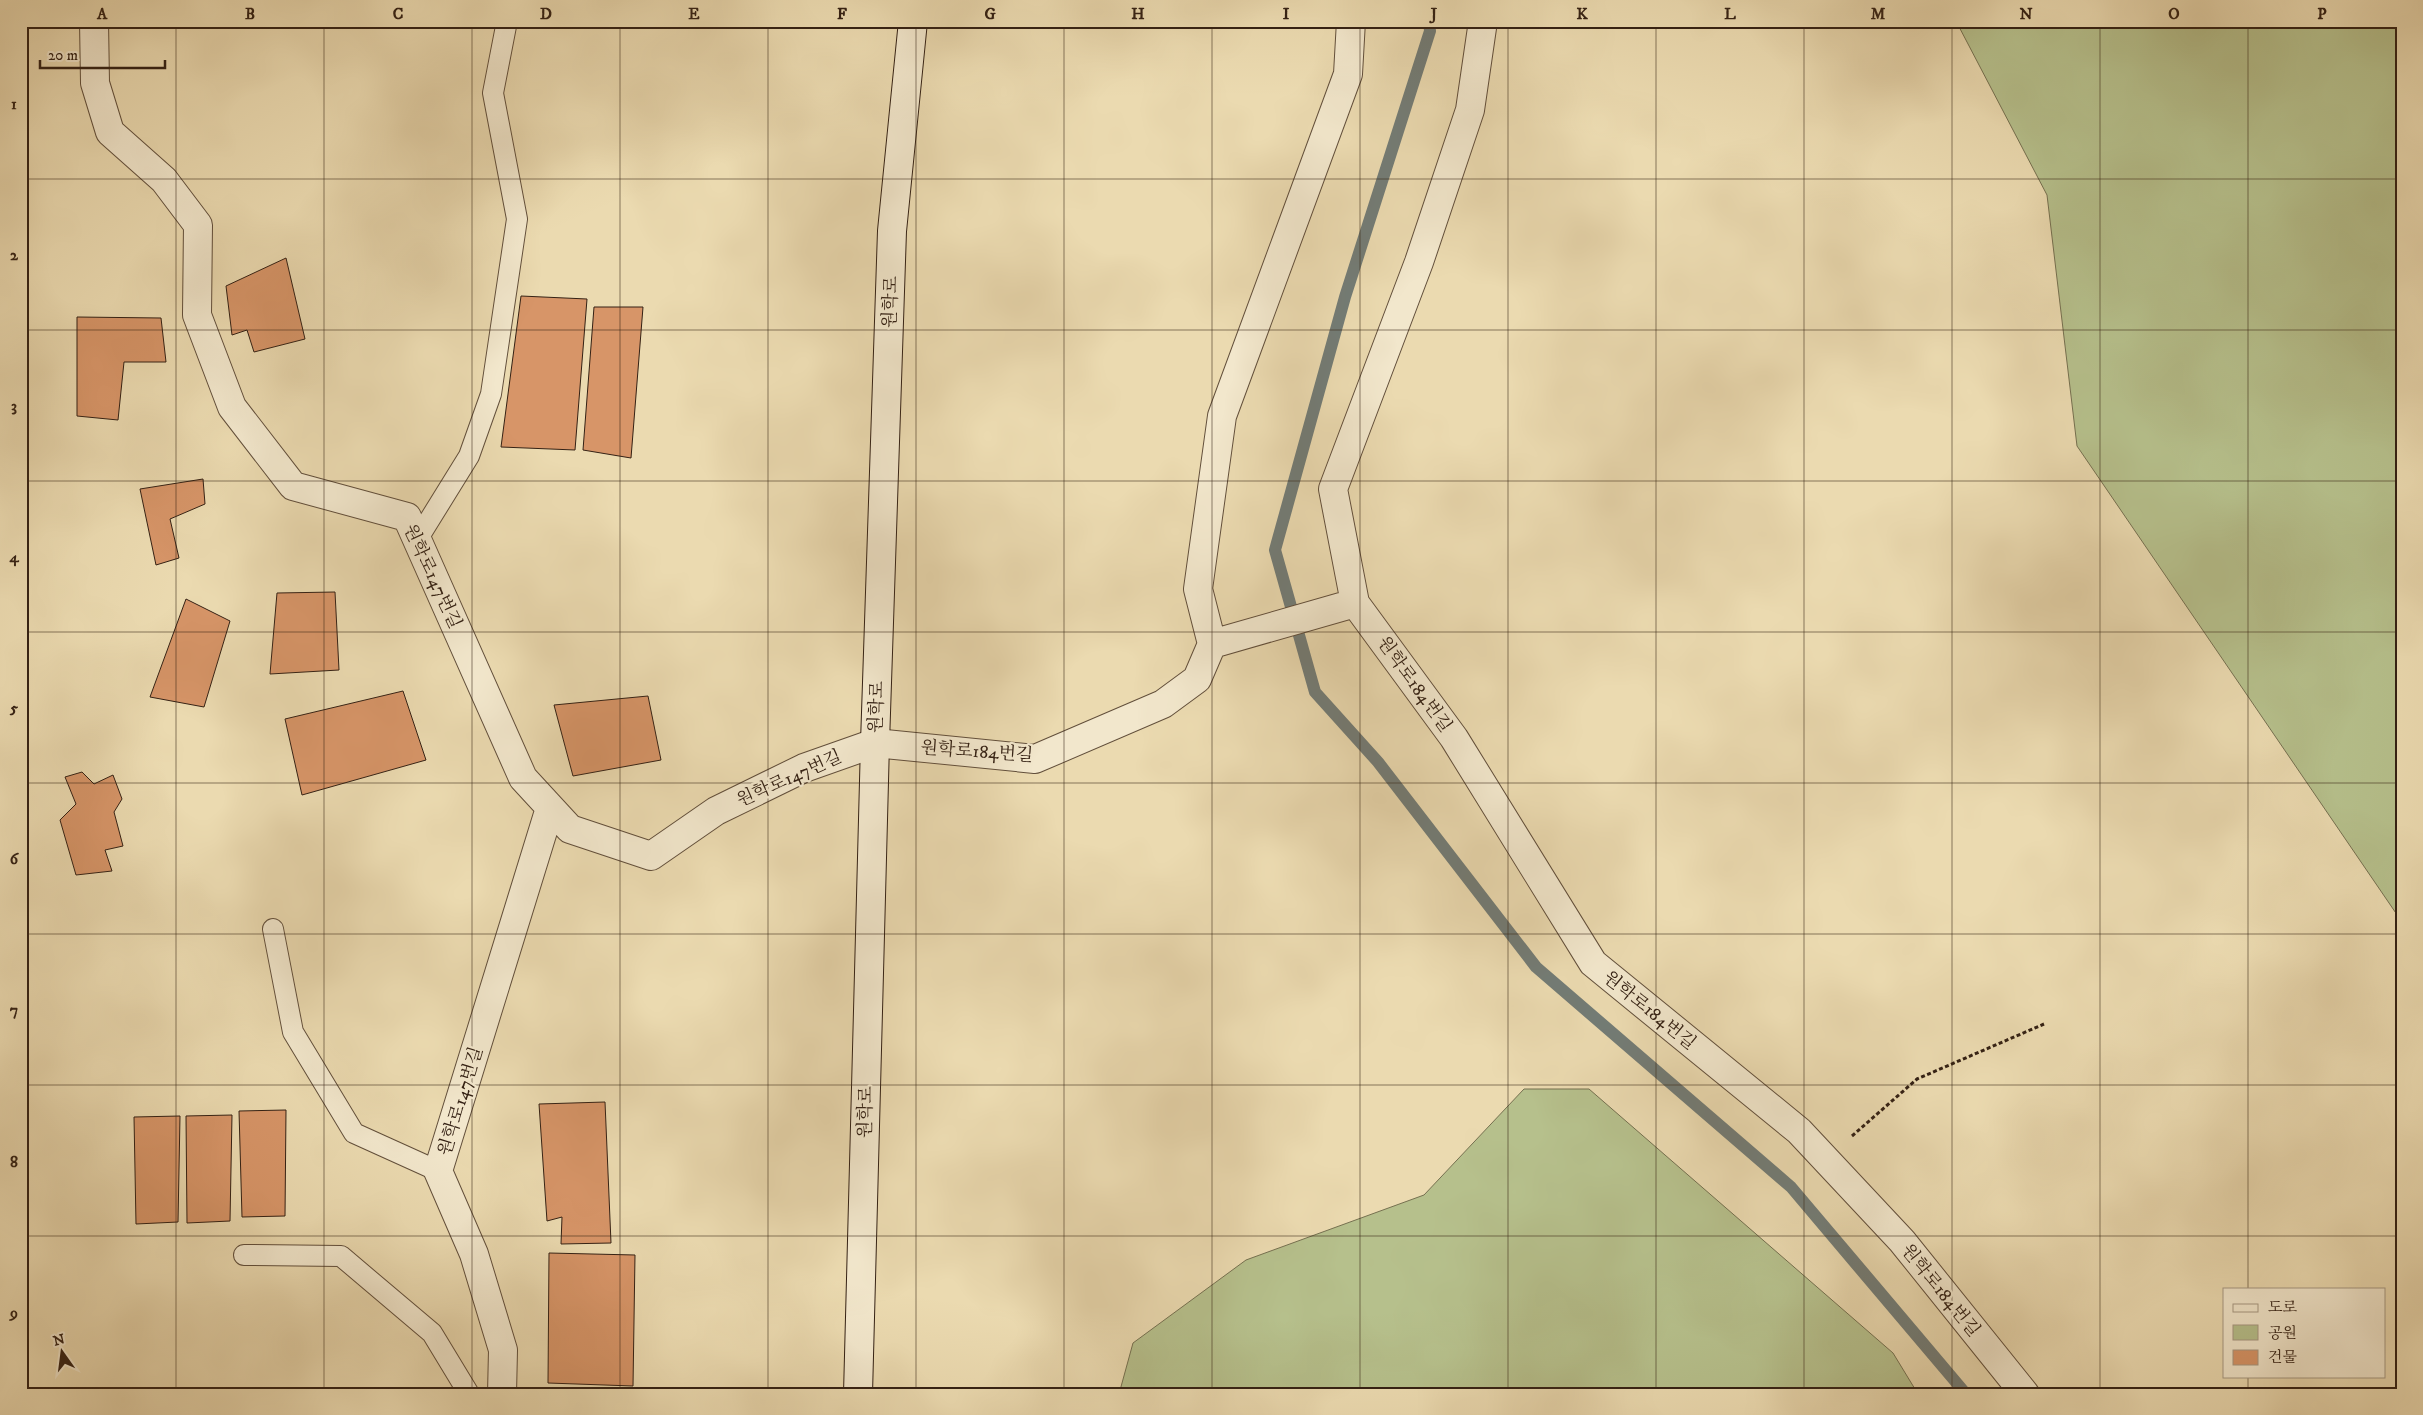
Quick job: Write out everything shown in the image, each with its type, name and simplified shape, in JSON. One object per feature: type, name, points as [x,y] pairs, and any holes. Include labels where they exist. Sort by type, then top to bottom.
[{"type":"street","name":"원학로147번길","points":[[94,21],[96,83],[110,132],[164,180],[198,225],[197,315],[232,407],[293,486],[407,517],[523,778],[570,829],[651,856],[716,811],[804,768],[875,743]]},
{"type":"street","name":"원학로","points":[[858,1394],[875,743],[892,231],[914,21]]},
{"type":"street","points":[[1351,21],[1348,74],[1222,416],[1198,589],[1212,644],[1355,603],[1334,489],[1419,262],[1470,110],[1483,21]]},
{"type":"street","name":"원학로184번길","points":[[1355,603],[1454,738],[1593,963],[1798,1131],[1902,1241],[2025,1394]]},
{"type":"street","name":"원학로184번길","points":[[875,743],[1035,759],[1163,704],[1197,679],[1212,644]]},
{"type":"street","name":"원학로147번길","points":[[502,1394],[503,1350],[474,1254],[438,1171],[550,808]]},
{"type":"lane","points":[[417,540],[469,456],[491,394],[517,220],[493,93],[507,21]]},
{"type":"lane","points":[[273,929],[293,1032],[354,1133],[438,1171]]},
{"type":"lane","points":[[244,1255],[341,1256],[432,1333],[469,1394]]},
{"type":"path","points":[[1826,1160],[1917,1079],[2044,1024]]},
{"type":"green space","points":[[1956,21],[2402,21],[2402,922],[2077,446],[2047,195]]},
{"type":"green space","points":[[1524,1089],[1589,1089],[1893,1353],[1918,1394],[1119,1394],[1133,1343],[1246,1260],[1424,1195]]},
{"type":"building","points":[[286,258],[305,339],[254,352],[247,330],[232,335],[226,286]]},
{"type":"building","points":[[521,296],[587,299],[575,450],[501,447]]},
{"type":"building","points":[[594,307],[643,307],[631,458],[583,450]]},
{"type":"building","points":[[77,317],[161,318],[166,362],[124,362],[118,420],[77,416]]},
{"type":"building","points":[[203,479],[205,504],[170,519],[179,558],[156,565],[140,489]]},
{"type":"building","points":[[335,592],[339,670],[270,674],[277,593]]},
{"type":"building","points":[[186,599],[230,621],[204,707],[150,697]]},
{"type":"building","points":[[403,691],[426,760],[302,795],[285,719]]},
{"type":"building","points":[[648,696],[661,760],[573,776],[554,705]]},
{"type":"building","points":[[82,772],[94,784],[113,775],[122,799],[114,812],[123,846],[105,850],[112,871],[76,875],[60,820],[76,804],[65,777]]},
{"type":"building","points":[[605,1102],[611,1243],[561,1244],[562,1217],[547,1221],[539,1104]]},
{"type":"building","points":[[286,1110],[285,1216],[242,1217],[239,1111]]},
{"type":"building","points":[[232,1115],[230,1221],[187,1223],[186,1116]]},
{"type":"building","points":[[180,1116],[178,1222],[136,1224],[134,1117]]},
{"type":"building","points":[[549,1253],[635,1255],[633,1386],[548,1383]]},
{"type":"waterway","points":[[1429,21],[1430,31],[1345,297],[1275,550],[1315,692],[1378,762],[1536,967],[1791,1187],[1966,1394]]}]
